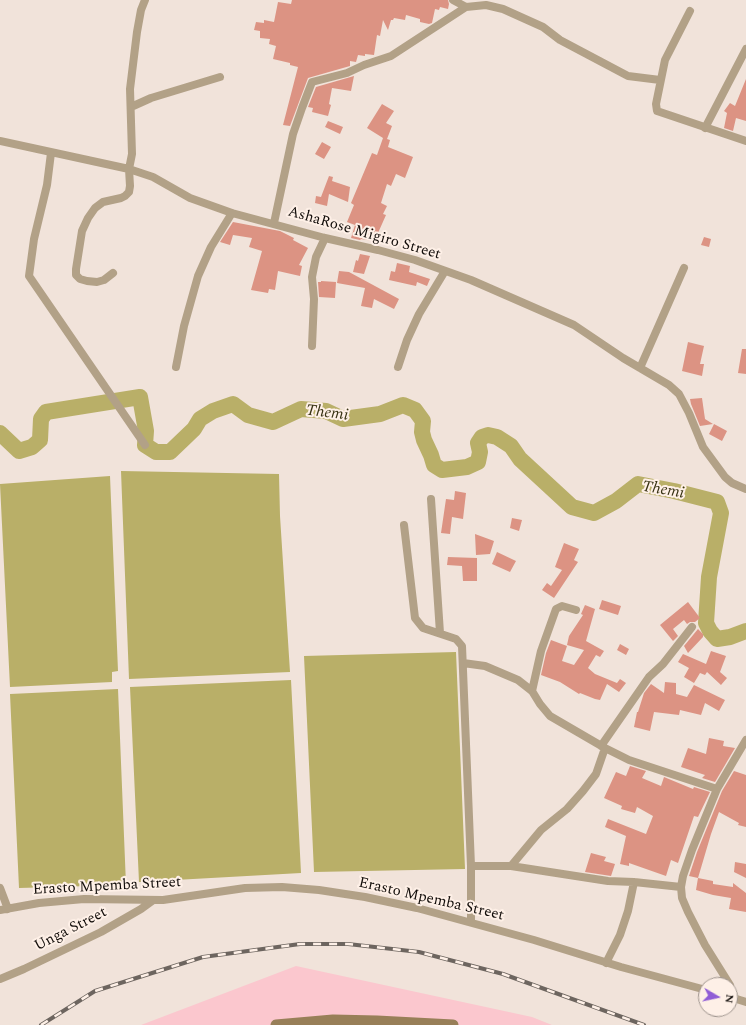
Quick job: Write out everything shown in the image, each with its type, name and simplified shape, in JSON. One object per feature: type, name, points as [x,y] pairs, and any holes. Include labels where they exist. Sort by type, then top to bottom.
[{"type":"street","points":[[113,273],[104,280],[97,282],[87,281],[80,279],[76,274],[76,269],[82,231],[88,218],[95,208],[103,202],[121,198],[129,192],[129,169],[132,154],[130,131],[130,89],[138,25],[145,0]]},
{"type":"street","points":[[453,0],[466,8]]},
{"type":"street","points":[[274,224],[293,134],[312,82],[347,73],[364,65],[391,56],[476,3],[503,9],[524,18],[628,76],[660,80]]},
{"type":"street","points":[[690,11],[665,60],[656,104],[658,111],[746,141]]},
{"type":"street","points":[[705,128],[746,49]]},
{"type":"street","points":[[131,107],[150,98],[220,77]]},
{"type":"street","name":"AshaRose Migiro Street","points":[[0,141],[129,169],[153,177],[190,198],[232,213],[415,260],[471,280],[574,325],[623,358],[669,385],[680,394],[703,447],[725,477],[732,483],[746,490]]},
{"type":"street","points":[[51,153],[47,185],[34,239],[29,276],[145,445]]},
{"type":"street","points":[[176,367],[184,326],[198,276],[211,247],[232,213]]},
{"type":"street","points":[[312,346],[314,299],[312,277],[316,257],[325,238]]},
{"type":"street","points":[[640,368],[684,268]]},
{"type":"street","points":[[398,367],[407,340],[419,314],[445,271]]},
{"type":"street","points":[[431,499],[440,633]]},
{"type":"street","points":[[404,524],[415,618],[423,628],[449,635],[462,646],[471,866],[471,922]]},
{"type":"street","points":[[532,691],[541,651],[556,609],[562,606],[576,610]]},
{"type":"street","points":[[511,866],[542,830],[567,809],[596,774],[603,747],[649,677],[663,664],[692,627]]},
{"type":"street","points":[[463,663],[485,666],[518,680],[532,691],[550,716],[603,747],[629,760],[717,789]]},
{"type":"street","points":[[725,977],[705,945],[688,912],[682,898],[681,887],[683,876],[692,850],[717,789],[746,740]]},
{"type":"street","points":[[471,866],[511,866],[601,880],[681,887]]},
{"type":"street","points":[[606,963],[620,935],[628,911],[634,882]]},
{"type":"street","name":"Erasto Mpemba Street","points":[[4,909],[39,903],[84,899],[117,898],[152,901],[245,888],[282,887],[333,892],[400,903],[540,942],[606,963],[698,988]]},
{"type":"street","points":[[0,888],[4,909]]},
{"type":"street","name":"Unga Street","points":[[0,979],[101,932],[137,912],[152,901]]},
{"type":"street","points":[[276,1025],[340,1020],[453,1025]]},
{"type":"shaded area","points":[[121,471],[279,474],[280,516],[290,672],[129,679]]},
{"type":"shaded area","points":[[110,476],[118,671],[112,672],[112,682],[10,687],[0,484]]},
{"type":"shaded area","points":[[456,652],[465,869],[314,872],[304,656]]},
{"type":"shaded area","points":[[291,680],[301,873],[139,882],[130,687]]},
{"type":"shaded area","points":[[118,689],[126,885],[19,888],[10,694]]},
{"type":"shaded area","points":[[296,966],[532,1017],[552,1025],[141,1025]]},
{"type":"building","points":[[292,0],[448,0],[449,4],[448,9],[440,7],[439,10],[435,9],[432,23],[429,24],[420,22],[420,19],[406,15],[405,20],[394,18],[391,20],[388,30],[383,20],[380,36],[377,35],[374,55],[358,55],[356,62],[350,61],[350,66],[308,78],[290,126],[283,125],[298,67],[290,65],[290,63],[273,59],[276,46],[269,44],[270,39],[260,38],[260,31],[254,30],[256,22],[264,23],[264,20],[274,22],[278,2],[291,4]]},
{"type":"building","points":[[354,76],[351,91],[332,88],[329,104],[331,105],[328,116],[312,112],[313,108],[308,107],[316,87]]},
{"type":"building","points":[[746,79],[746,121],[736,118],[733,131],[724,128],[727,113],[724,111],[730,103],[735,106]]},
{"type":"building","points":[[382,104],[394,111],[386,123],[392,126],[387,139],[390,140],[388,147],[413,157],[405,178],[396,174],[391,186],[387,184],[381,203],[387,206],[383,214],[386,215],[378,233],[375,231],[373,241],[360,240],[351,238],[355,225],[347,222],[354,205],[351,203],[372,153],[377,155],[383,138],[367,128]]},
{"type":"building","points":[[328,121],[343,127],[340,134],[325,127]]},
{"type":"building","points":[[322,142],[331,147],[324,159],[315,154]]},
{"type":"building","points":[[329,176],[333,177],[332,181],[350,187],[348,202],[329,194],[327,206],[315,203],[316,196],[321,197]]},
{"type":"building","points":[[233,222],[280,231],[294,238],[293,240],[308,248],[299,265],[302,266],[300,276],[278,271],[275,290],[269,289],[268,293],[251,290],[262,251],[249,247],[252,238],[233,235],[230,245],[220,242]]},
{"type":"building","points":[[704,237],[711,239],[709,247],[701,245]]},
{"type":"building","points":[[360,254],[370,256],[364,274],[353,272],[356,260],[358,261]]},
{"type":"building","points":[[397,263],[410,266],[409,272],[430,279],[427,286],[417,282],[416,286],[389,280],[391,271],[395,272]]},
{"type":"building","points":[[339,271],[349,272],[399,299],[394,309],[374,299],[372,308],[361,306],[365,288],[337,283]]},
{"type":"building","points":[[318,282],[336,282],[335,298],[319,297]]},
{"type":"building","points":[[688,342],[704,346],[700,364],[704,364],[702,376],[682,371]]},
{"type":"building","points":[[742,349],[746,349],[746,374],[738,373]]},
{"type":"building","points":[[702,398],[705,419],[713,424],[700,426],[690,399]]},
{"type":"building","points":[[714,424],[727,431],[722,441],[709,434]]},
{"type":"building","points":[[455,491],[466,493],[463,519],[452,517],[450,534],[441,533],[446,499],[454,500]]},
{"type":"building","points":[[512,518],[522,520],[519,531],[510,528]]},
{"type":"building","points":[[475,534],[494,541],[490,554],[476,555]]},
{"type":"building","points":[[564,543],[579,549],[574,560],[578,562],[554,598],[542,590],[547,583],[551,586],[562,570],[555,567]]},
{"type":"building","points":[[497,552],[516,561],[510,572],[492,564]]},
{"type":"building","points":[[448,557],[477,558],[477,581],[463,581],[462,566],[447,565]]},
{"type":"building","points":[[602,600],[621,606],[618,615],[599,609]]},
{"type":"building","points":[[688,602],[700,618],[695,622],[690,622],[687,624],[684,620],[673,629],[678,636],[673,641],[660,625]]},
{"type":"building","points":[[585,605],[595,609],[586,641],[604,651],[600,657],[596,655],[588,668],[595,674],[617,683],[620,679],[626,683],[619,692],[607,684],[600,700],[580,693],[579,694],[560,682],[541,675],[546,653],[551,640],[567,646],[562,661],[574,665],[584,650],[567,645],[569,636],[583,615],[581,614]]},
{"type":"building","points":[[698,629],[703,634],[703,637],[688,653],[684,646]]},
{"type":"building","points":[[620,644],[629,649],[626,655],[617,650]]},
{"type":"building","points":[[711,651],[726,656],[720,672],[727,678],[721,685],[707,672],[705,675],[700,673],[694,683],[684,677],[689,668],[678,662],[683,654],[706,664]]},
{"type":"building","points":[[665,682],[676,683],[676,694],[687,697],[694,685],[725,700],[719,711],[705,703],[701,715],[680,710],[679,715],[654,712],[650,731],[634,727],[637,712],[644,693],[651,684],[664,693]]},
{"type":"building","points":[[709,738],[724,741],[723,746],[735,748],[715,782],[702,778],[705,775],[681,767],[688,748],[706,754]]},
{"type":"building","points":[[630,766],[646,771],[642,778],[661,786],[664,777],[693,789],[694,787],[710,792],[698,817],[694,816],[678,863],[671,860],[666,876],[629,863],[629,866],[620,864],[626,836],[605,827],[608,819],[646,834],[653,816],[637,807],[635,813],[621,809],[622,806],[604,798],[616,772],[626,776]]},
{"type":"building","points":[[734,771],[746,775],[746,827],[738,825],[739,823],[719,812],[698,878],[689,876],[697,852],[722,791]]},
{"type":"building","points":[[591,853],[606,857],[604,861],[615,864],[611,876],[585,872]]},
{"type":"building","points":[[735,862],[746,864],[746,878],[734,872]]},
{"type":"building","points":[[698,878],[713,881],[713,884],[733,887],[733,883],[746,893],[746,912],[729,909],[731,898],[696,890]]},
{"type":"waterway","name":"Themi","points":[[0,433],[19,451],[32,447],[40,440],[41,419],[46,412],[140,397],[146,431],[145,445],[156,452],[170,452],[194,429],[200,419],[213,411],[233,404],[248,415],[273,422],[301,409],[326,411],[343,419],[380,414],[403,405],[415,410],[423,421],[422,432],[424,440],[434,465],[442,470],[467,467],[478,462],[480,452],[478,443],[482,437],[488,435],[497,437],[511,446],[520,459],[572,507],[594,513],[616,501],[638,484],[717,502],[721,513],[709,577],[706,623],[710,631],[717,639],[730,637],[746,631]]},
{"type":"railway","points":[[41,1025],[95,991],[203,957],[300,944],[348,944],[419,952],[503,974],[644,1025]]}]
